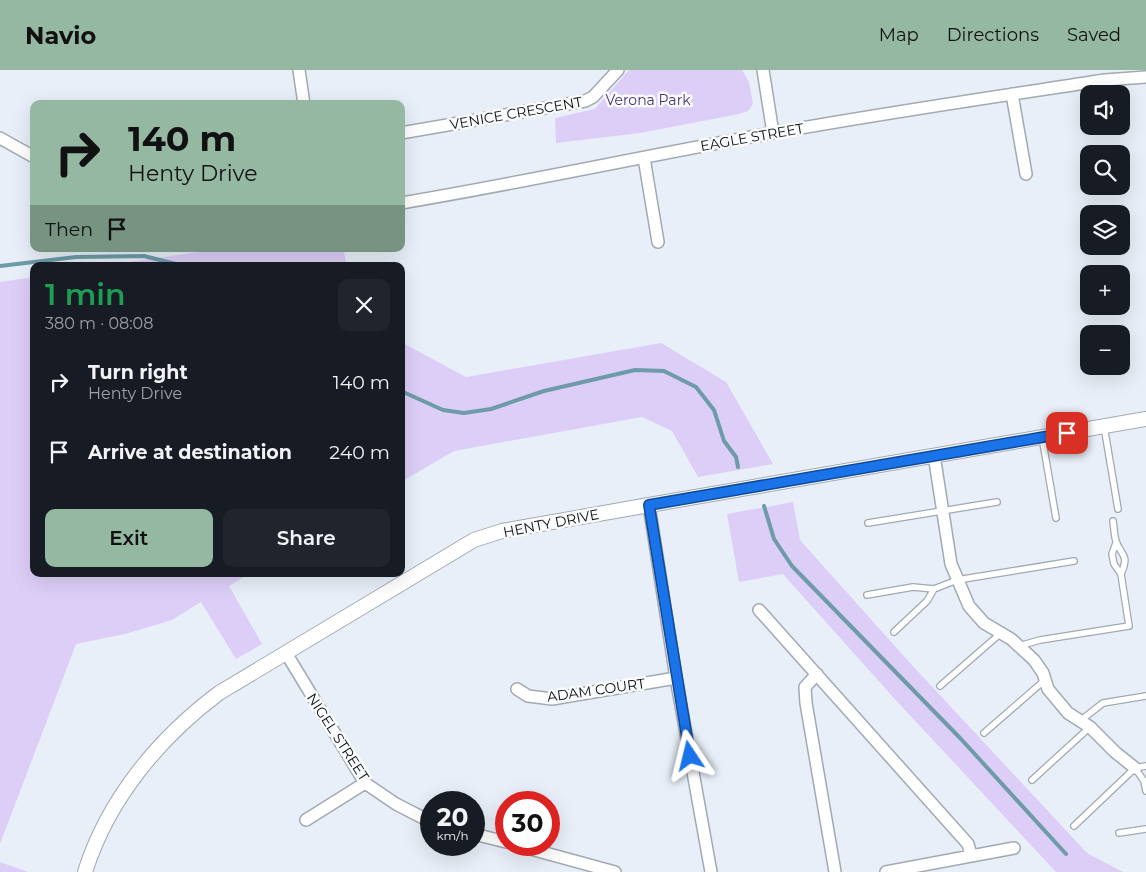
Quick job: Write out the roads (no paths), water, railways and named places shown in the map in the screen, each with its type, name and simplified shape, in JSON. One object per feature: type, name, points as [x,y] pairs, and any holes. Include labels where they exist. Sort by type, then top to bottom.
[{"type":"street","points":[[299,70],[303,100]]},
{"type":"street","name":"VENICE CRESCENT","points":[[405,132],[585,101],[593,97],[618,70]]},
{"type":"street","points":[[763,70],[774,133]]},
{"type":"street","name":"EAGLE STREET","points":[[1105,80],[1136,70]]},
{"type":"street","name":"EAGLE STREET","points":[[405,202],[494,188],[774,133],[1105,80],[1146,77]]},
{"type":"street","points":[[1012,94],[1026,174]]},
{"type":"street","points":[[0,138],[30,154]]},
{"type":"street","points":[[644,158],[658,242]]},
{"type":"street","name":"HENTY DRIVE","points":[[85,872],[93,847],[129,783],[160,745],[197,710],[219,693],[474,540],[502,531],[1146,419]]},
{"type":"street","points":[[934,455],[951,564],[969,606],[984,623],[1001,633],[1034,660],[1048,689],[1068,712],[1085,724],[1115,752],[1140,767]]},
{"type":"street","points":[[649,505],[676,678],[711,872]]},
{"type":"street","points":[[759,610],[968,844],[971,855]]},
{"type":"street","name":"NIGEL STREET","points":[[286,653],[365,783],[396,804],[420,816]]},
{"type":"street","points":[[817,674],[805,687],[806,702],[835,872]]},
{"type":"street","name":"ADAM COURT","points":[[517,689],[528,696],[552,699],[676,678]]},
{"type":"street","points":[[306,820],[365,783]]},
{"type":"street","points":[[886,872],[1014,848]]},
{"type":"street","points":[[556,856],[615,872]]},
{"type":"lane","points":[[1104,426],[1118,509]]},
{"type":"lane","points":[[1042,437],[1056,518]]},
{"type":"lane","points":[[868,523],[997,502]]},
{"type":"lane","points":[[1018,646],[1040,640],[1129,626],[1121,574],[1112,554],[1116,543],[1113,521]]},
{"type":"lane","points":[[1116,543],[1123,552],[1125,563],[1121,574]]},
{"type":"lane","points":[[867,596],[913,587],[934,589],[957,580],[1074,561]]},
{"type":"lane","points":[[894,632],[926,601],[934,589]]},
{"type":"lane","points":[[940,686],[1001,633]]},
{"type":"lane","points":[[984,733],[1045,680]]},
{"type":"lane","points":[[1032,780],[1103,703],[1146,696]]},
{"type":"lane","points":[[1074,826],[1140,767],[1146,791]]},
{"type":"lane","points":[[1119,833],[1146,829]]},
{"type":"waterway","points":[[34,262],[76,257],[144,256],[168,262]]},
{"type":"waterway","points":[[0,266],[30,262]]},
{"type":"waterway","points":[[405,393],[443,410],[464,413],[491,409],[544,391],[635,370],[664,371],[696,387],[714,410],[724,441],[736,457],[738,467]]},
{"type":"waterway","points":[[764,506],[774,539],[792,566],[961,739],[1066,854]]},
{"type":"park label","name":"Verona Park","points":[[648,100]]}]
